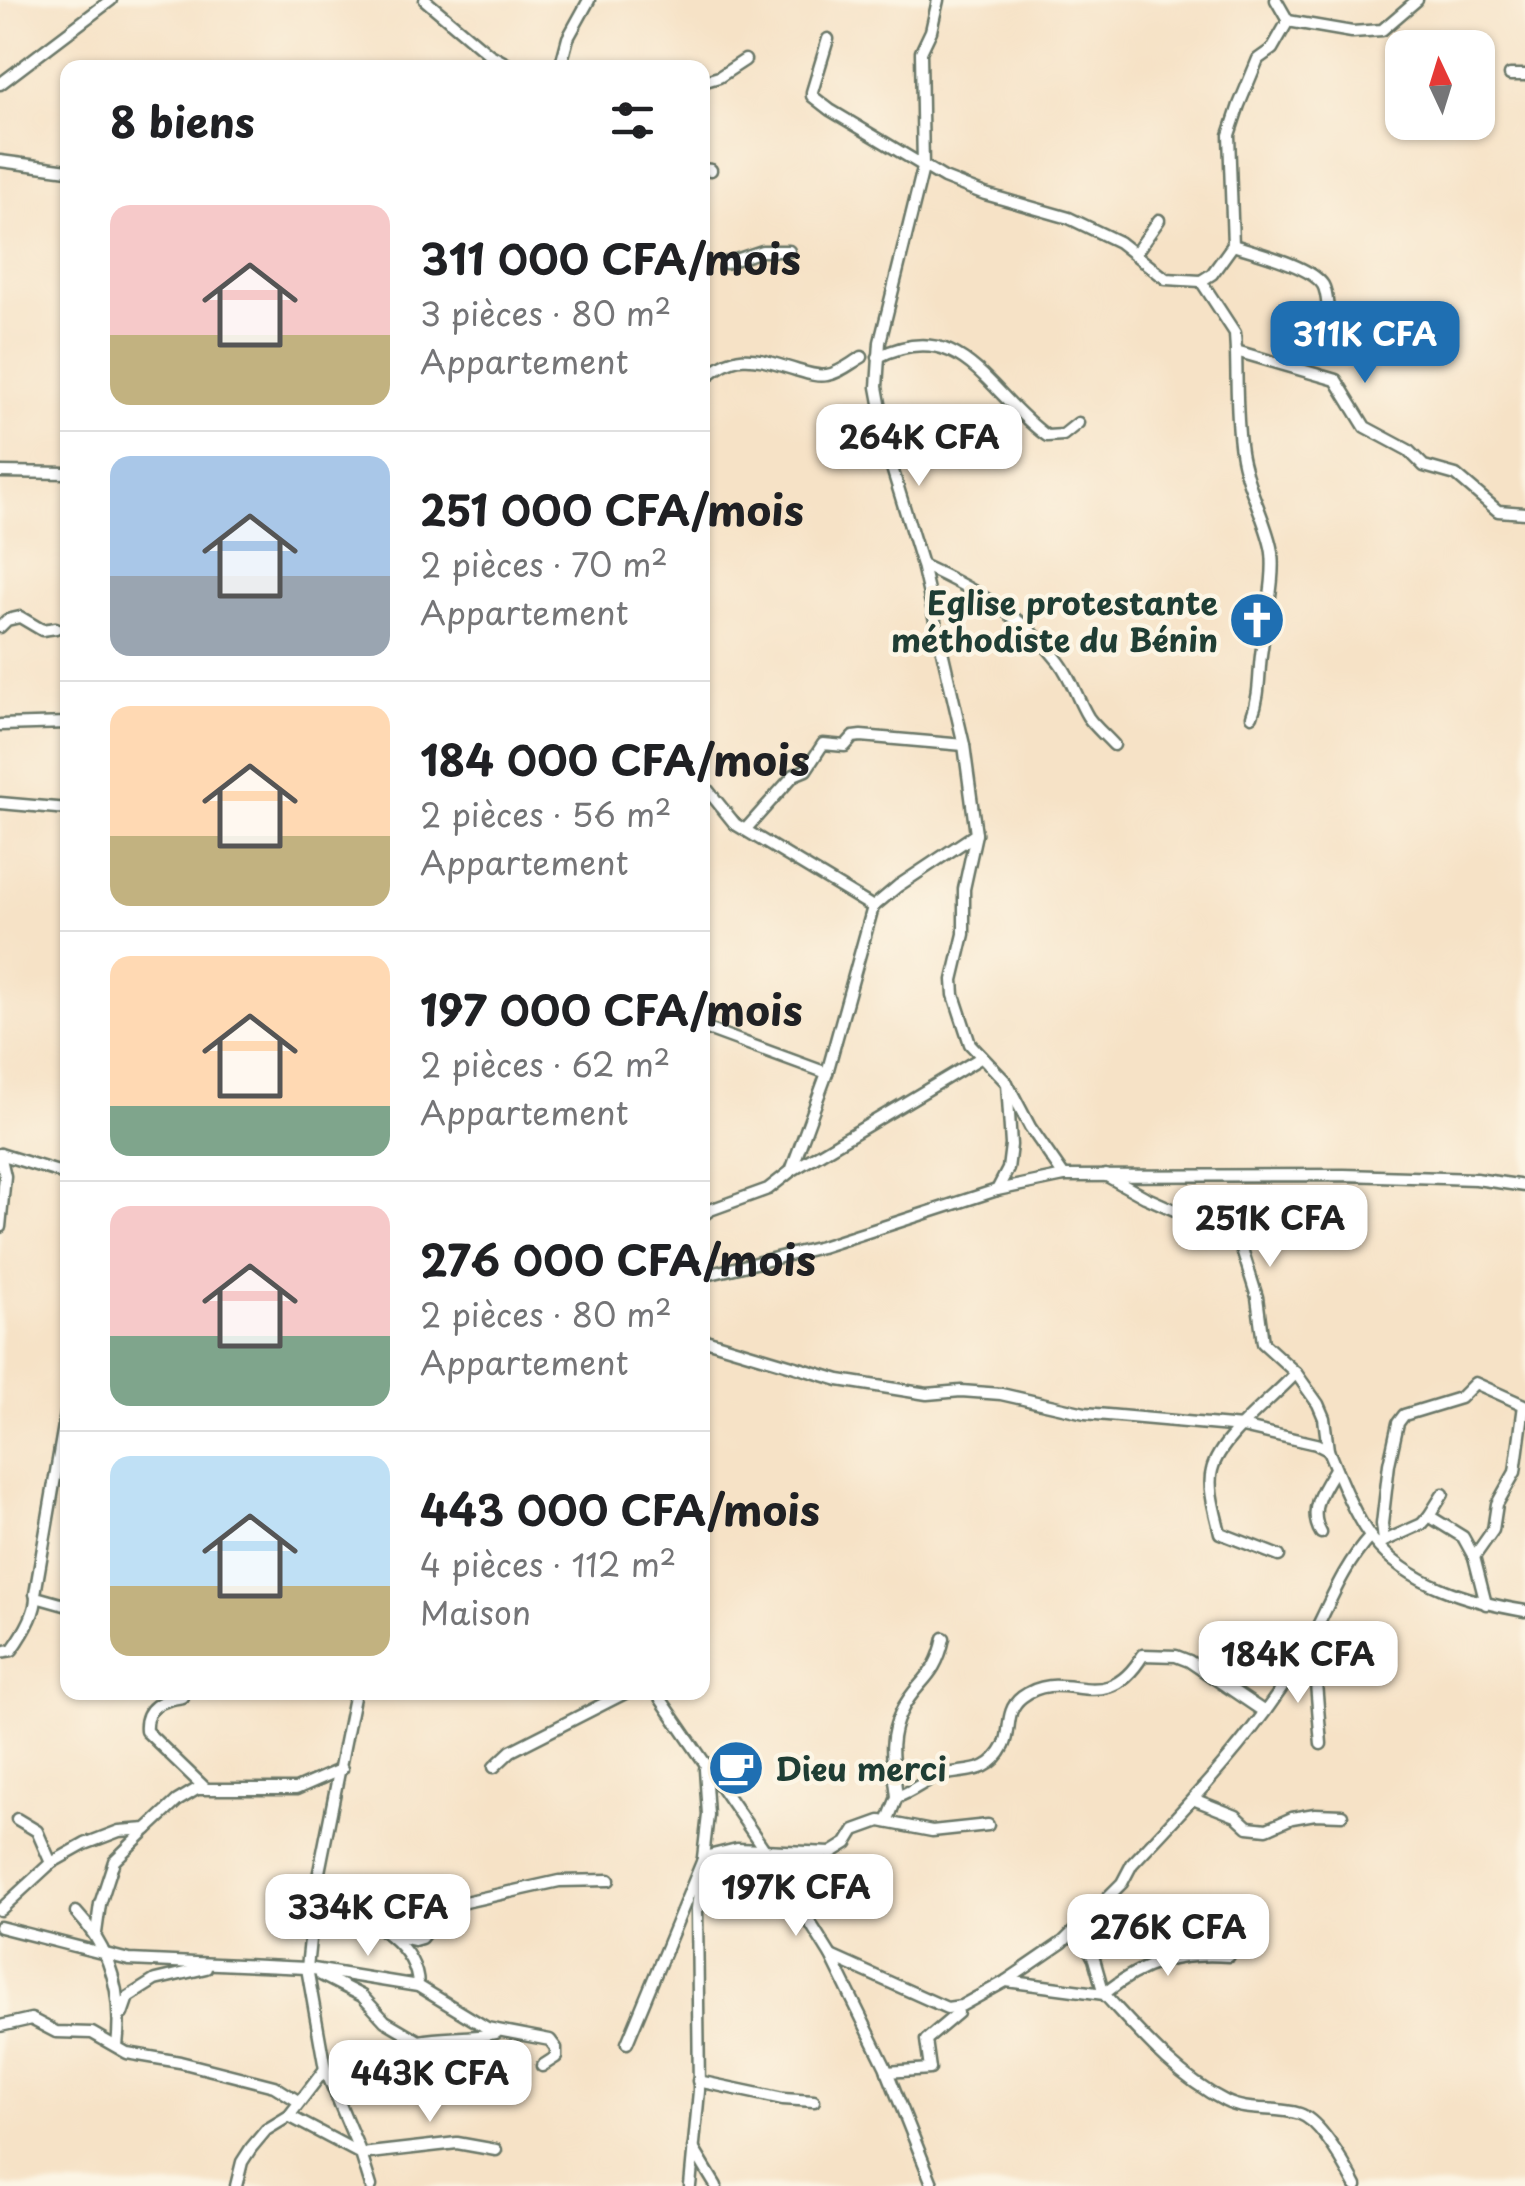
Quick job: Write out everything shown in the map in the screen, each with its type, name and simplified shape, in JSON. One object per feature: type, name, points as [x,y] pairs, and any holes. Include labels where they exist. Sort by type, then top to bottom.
[{"type":"street","points":[[0,84],[111,0]]},
{"type":"street","points":[[426,0],[500,60]]},
{"type":"street","points":[[562,60],[568,38],[588,0]]},
{"type":"street","points":[[938,0],[931,32],[921,52],[924,168],[878,357],[877,388],[892,468],[922,564],[964,745],[976,834],[964,888],[964,934],[953,980],[954,994],[970,1044],[1006,1083],[1064,1176]]},
{"type":"street","points":[[1276,0],[1288,21]]},
{"type":"street","points":[[1288,21],[1352,32],[1382,30],[1418,0]]},
{"type":"street","points":[[828,39],[812,96],[924,168],[985,194],[1069,218],[1119,242],[1166,279],[1201,281],[1212,274],[1232,246],[1229,135],[1258,59],[1272,48],[1288,21]]},
{"type":"street","points":[[710,80],[745,60]]},
{"type":"street","points":[[1510,74],[1525,75]]},
{"type":"street","points":[[0,161],[60,169]]},
{"type":"street","points":[[1135,254],[1159,220]]},
{"type":"street","points":[[1232,246],[1310,273],[1322,284],[1328,310]]},
{"type":"street","points":[[726,263],[762,250],[789,251]]},
{"type":"street","points":[[1201,281],[1236,334],[1240,450],[1254,498],[1266,520],[1272,552],[1260,657],[1262,678],[1252,716]]},
{"type":"street","points":[[878,357],[904,345],[939,345],[960,354],[1047,436],[1063,435],[1078,424]]},
{"type":"street","points":[[1236,351],[1336,380],[1366,428],[1408,450],[1424,466],[1456,476],[1498,511],[1525,513]]},
{"type":"street","points":[[710,375],[735,358],[750,358],[823,376],[862,356]]},
{"type":"street","points":[[0,472],[60,472]]},
{"type":"street","points":[[922,564],[977,592],[1046,648],[1062,665],[1090,719],[1114,745]]},
{"type":"street","points":[[0,628],[7,620],[20,617],[42,630],[56,628]]},
{"type":"street","points":[[0,725],[60,722]]},
{"type":"street","points":[[745,830],[794,775],[806,770],[823,744],[845,746],[853,737],[860,736],[964,745]]},
{"type":"street","points":[[710,793],[745,830],[872,907]]},
{"type":"street","points":[[0,803],[60,808]]},
{"type":"street","points":[[790,1171],[827,1073],[872,907],[976,834]]},
{"type":"street","points":[[710,1031],[827,1073]]},
{"type":"street","points":[[710,1210],[768,1189],[790,1171],[982,1056]]},
{"type":"street","points":[[998,1190],[1008,1170],[1011,1145],[1006,1083]]},
{"type":"street","points":[[0,1227],[5,1176],[0,1154],[60,1173]]},
{"type":"street","points":[[1103,1174],[1233,1238],[1242,1249],[1254,1286],[1263,1343],[1296,1374],[1318,1404],[1335,1468],[1378,1541],[1399,1564],[1468,1600],[1525,1611]]},
{"type":"street","points":[[710,1274],[821,1247],[998,1190],[1064,1176],[1344,1175],[1476,1178],[1525,1186]]},
{"type":"street","points":[[710,1341],[839,1380],[904,1392],[1001,1394],[1085,1413],[1242,1427],[1328,1450]]},
{"type":"street","points":[[1279,1556],[1220,1533],[1210,1484],[1212,1468],[1242,1427],[1296,1374]]},
{"type":"street","points":[[1378,1541],[1398,1423],[1411,1411],[1460,1398],[1472,1385],[1480,1383],[1524,1405],[1521,1464],[1497,1504],[1493,1530],[1474,1557]]},
{"type":"street","points":[[0,1652],[12,1650],[36,1607],[60,1451]]},
{"type":"street","points":[[1321,1533],[1315,1520],[1316,1502],[1335,1468]]},
{"type":"street","points":[[831,1956],[947,2008],[961,2006],[1006,1982],[1063,1942],[1122,1882],[1132,1864],[1193,1799],[1263,1711],[1302,1658],[1339,1577],[1378,1541],[1422,1524],[1443,1494]]},
{"type":"street","points":[[1429,1516],[1464,1537],[1474,1557],[1486,1604]]},
{"type":"street","points":[[36,1597],[60,1604]]},
{"type":"street","points":[[887,1822],[897,1796],[890,1764],[902,1710],[937,1667],[944,1638]]},
{"type":"street","points":[[897,1796],[939,1776],[976,1772],[989,1762],[1005,1744],[1007,1721],[1020,1698],[1042,1688],[1110,1689],[1130,1677],[1144,1655],[1158,1653],[1189,1661],[1263,1711]]},
{"type":"street","points":[[1302,1658],[1315,1679],[1321,1744]]},
{"type":"street","points":[[166,1700],[153,1707],[146,1732],[205,1788]]},
{"type":"street","points":[[355,1700],[315,1892],[307,1968],[325,2069],[361,2154],[370,2186]]},
{"type":"street","points":[[494,1767],[512,1751],[611,1700]]},
{"type":"street","points":[[662,1700],[766,1852],[831,1956],[887,2072],[933,2186]]},
{"type":"street","points":[[666,1700],[666,1706]]},
{"type":"street","points":[[690,2186],[698,2082],[697,1909],[708,1791],[705,1766]]},
{"type":"street","points":[[96,1934],[100,1904],[114,1861],[177,1801],[205,1788],[296,1789],[342,1769]]},
{"type":"street","points":[[1193,1799],[1236,1816],[1248,1827],[1267,1829],[1292,1818],[1342,1814]]},
{"type":"street","points":[[17,1819],[38,1831],[51,1862]]},
{"type":"street","points":[[704,1857],[731,1850],[831,1853],[866,1824],[887,1822],[932,1832],[988,1825]]},
{"type":"street","points":[[0,1910],[51,1862],[118,1831],[147,1828]]},
{"type":"street","points":[[627,2043],[704,1857]]},
{"type":"street","points":[[315,1892],[383,1931],[414,1940],[421,1938],[447,1906],[560,1880],[609,1880]]},
{"type":"street","points":[[676,1918],[697,1909]]},
{"type":"street","points":[[76,1912],[96,1934],[117,1988],[117,2046]]},
{"type":"street","points":[[1077,1926],[1094,1959],[1104,1994],[1158,2053],[1230,2104],[1302,2114],[1314,2123],[1356,2186]]},
{"type":"street","points":[[0,1927],[129,1960],[307,1968],[418,1986],[487,2028],[550,2040],[556,2048],[556,2058],[542,2066]]},
{"type":"street","points":[[383,1931],[415,1963],[418,1986]]},
{"type":"street","points":[[1006,1982],[1104,1994],[1125,1977],[1173,1957],[1229,1956]]},
{"type":"street","points":[[120,2020],[128,1997],[156,1980],[224,1964]]},
{"type":"street","points":[[307,1968],[362,1996],[384,2021],[419,2041],[502,2032]]},
{"type":"street","points":[[887,2072],[930,2069],[926,2040],[958,2013]]},
{"type":"street","points":[[0,2026],[32,2019],[56,2032],[100,2036],[127,2053],[274,2086],[298,2101]]},
{"type":"street","points":[[236,2186],[242,2162],[251,2148],[266,2130],[289,2116],[325,2069]]},
{"type":"street","points":[[698,2082],[783,2099],[814,2101]]},
{"type":"street","points":[[289,2116],[361,2154],[457,2143],[496,2150]]},
{"type":"street","points":[[693,2148],[716,2186]]},
{"type":"place","name":"Eglise protestante méthodiste du Bénin","points":[[1257,620]]},
{"type":"place","name":"Dieu merci","points":[[736,1768]]}]
